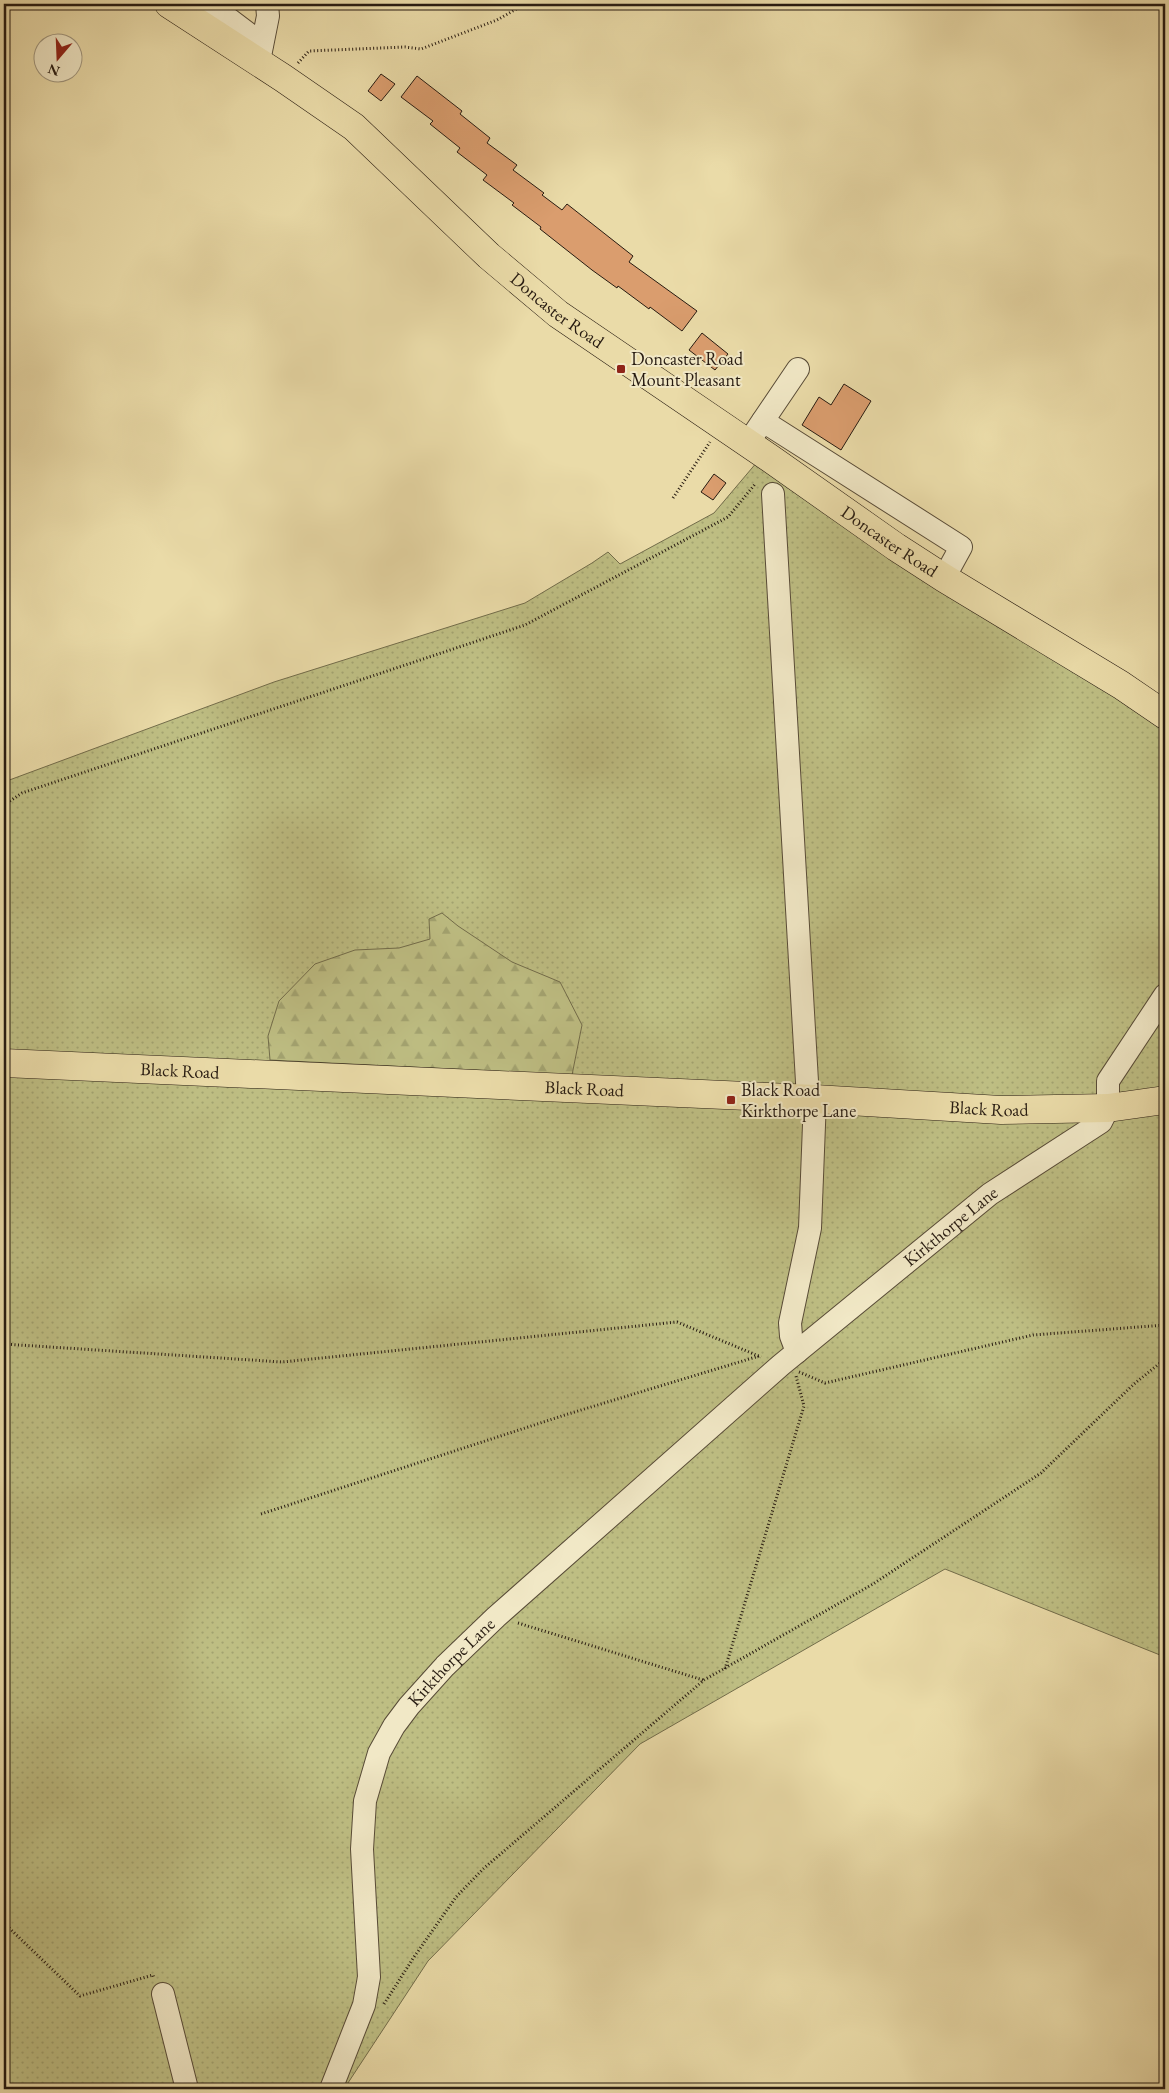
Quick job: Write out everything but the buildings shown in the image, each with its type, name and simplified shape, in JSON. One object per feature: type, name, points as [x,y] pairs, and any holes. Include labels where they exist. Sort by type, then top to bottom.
[{"type":"main road","name":"Doncaster Road","points":[[169,4],[261,53],[283,78],[354,127],[489,256],[558,314],[722,425],[896,547],[1121,685],[1165,715]]},
{"type":"main road","name":"Doncaster Road","points":[[1121,685],[1165,707]]},
{"type":"main road","name":"Black Road","points":[[4,1063],[812,1099],[1001,1110],[1108,1108],[1165,1100]]},
{"type":"street","points":[[209,4],[261,53]]},
{"type":"street","points":[[261,53],[268,16],[268,4]]},
{"type":"street","points":[[748,443],[798,369]]},
{"type":"street","points":[[763,421],[961,546],[944,578]]},
{"type":"street","points":[[767,485],[812,1099],[810,1228],[790,1323],[789,1358]]},
{"type":"street","points":[[1108,1108],[1108,1081],[1165,996]]},
{"type":"street","name":"Kirkthorpe Lane","points":[[330,2089],[364,2005],[369,1977],[362,1849],[365,1800],[379,1753],[394,1726],[445,1666],[496,1616],[789,1358],[990,1194],[1101,1122],[1108,1108]]},
{"type":"street","points":[[158,1985],[187,2089]]},
{"type":"path","points":[[283,78],[309,51],[405,47],[421,49],[496,20],[525,4]]},
{"type":"path","points":[[673,498],[722,425]]},
{"type":"path","points":[[4,805],[22,793],[525,625],[728,517],[767,485]]},
{"type":"path","points":[[4,1344],[282,1362],[677,1322],[759,1356],[789,1358]]},
{"type":"path","points":[[725,1669],[804,1406],[794,1370],[825,1383],[1033,1335],[1165,1326]]},
{"type":"path","points":[[261,1514],[568,1414],[759,1356]]},
{"type":"path","points":[[383,2006],[414,1957],[456,1897],[476,1876],[529,1828],[609,1763],[704,1680],[874,1584],[1041,1473],[1134,1384],[1165,1359]]},
{"type":"path","points":[[496,1616],[704,1680]]},
{"type":"path","points":[[4,1923],[80,1996],[97,1991],[158,1985]]},
{"type":"green space","points":[[763,455],[1165,715],[1165,1657],[945,1569],[640,1744],[428,1961],[344,2089],[4,2089],[4,782],[274,682],[525,603],[608,552],[620,564],[714,513]]},
{"type":"green space","points":[[442,913],[512,962],[560,982],[582,1025],[572,1075],[270,1060],[268,1036],[279,1001],[315,964],[355,950],[399,948],[430,939],[429,919]]},
{"type":"place","name":"Doncaster Road Mount Pleasant","points":[[621,369]]},
{"type":"place","name":"Black Road Kirkthorpe Lane","points":[[731,1100]]}]
